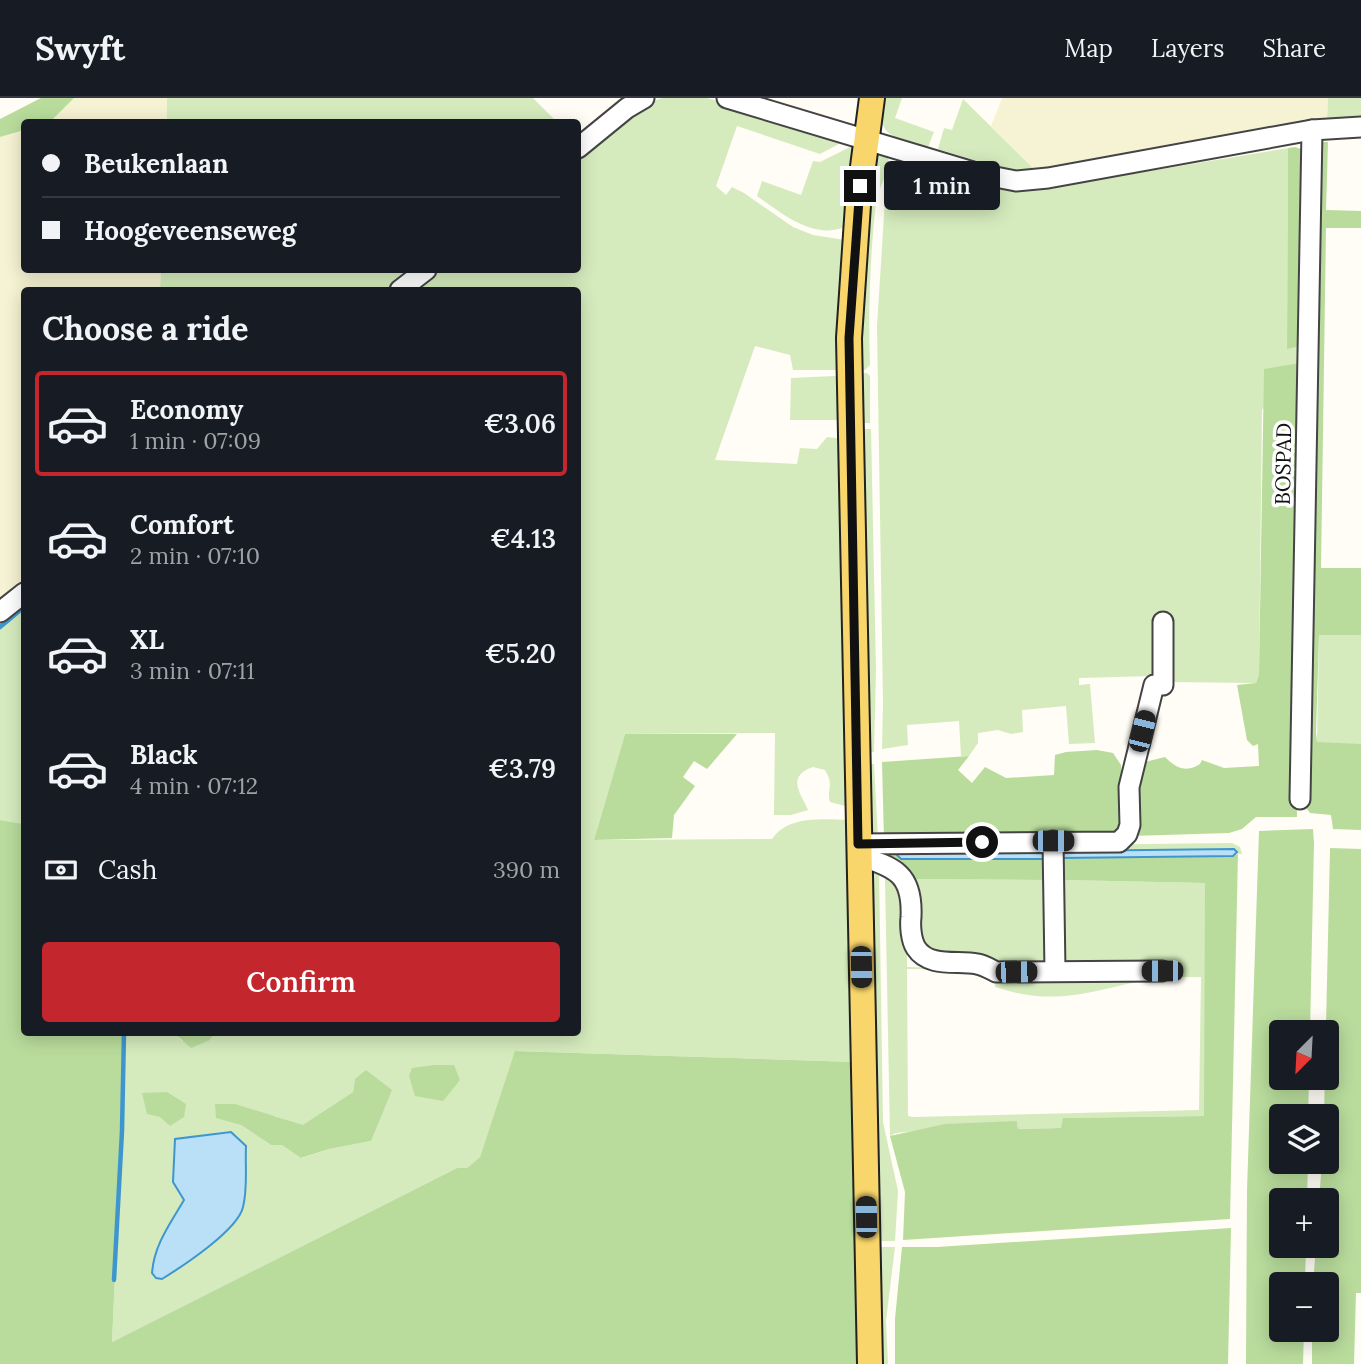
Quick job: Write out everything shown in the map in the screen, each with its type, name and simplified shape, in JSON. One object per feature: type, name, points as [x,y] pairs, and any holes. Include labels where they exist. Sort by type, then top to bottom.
[{"type":"main road","points":[[870,1364],[849,338],[853,256],[872,98]]},
{"type":"street","points":[[581,146],[627,108],[644,98]]},
{"type":"street","points":[[727,98],[980,174],[1016,181],[1048,178],[1312,130],[1361,127]]},
{"type":"street","name":"BOSPAD","points":[[1300,799],[1312,130]]},
{"type":"street","points":[[404,287],[422,273]]},
{"type":"street","points":[[0,612],[21,595]]},
{"type":"street","points":[[858,850],[1053,841],[1119,842],[1127,834],[1130,825],[1129,787],[1154,684],[1163,685],[1163,622]]},
{"type":"street","points":[[1053,841],[1055,971]]},
{"type":"street","points":[[858,850],[888,866],[905,880],[912,902],[910,927],[916,948],[932,960],[976,964],[996,972],[1162,971]]},
{"type":"shaded area","points":[[74,98],[167,98],[167,119],[53,119]]},
{"type":"shaded area","points":[[1002,98],[1328,98],[1327,121],[1035,170],[991,126]]},
{"type":"shaded area","points":[[21,131],[21,273],[161,273],[160,287],[21,287],[21,589],[0,606],[0,137]]},
{"type":"green space","points":[[41,98],[74,98],[53,119],[21,119],[21,131],[0,137],[0,119]]},
{"type":"green space","points":[[167,98],[533,98],[554,119],[167,119]]},
{"type":"green space","points":[[662,98],[707,98],[843,138],[837,145],[820,154],[737,126],[716,186],[726,195],[732,187],[744,193],[793,227],[813,235],[845,240],[840,370],[793,370],[790,355],[755,346],[715,460],[797,464],[800,448],[817,449],[827,437],[845,439],[849,807],[830,802],[828,776],[825,770],[813,767],[804,771],[797,781],[808,810],[791,815],[774,815],[775,733],[625,734],[594,840],[772,839],[779,831],[797,822],[817,819],[849,820],[854,1062],[516,1051],[480,1157],[467,1168],[457,1168],[112,1342],[126,1036],[177,1036],[182,1041],[210,1040],[212,1036],[581,1036],[581,287],[419,287],[437,273],[581,273],[581,157],[645,104]],"holes":[[[355,1079],[371,1141],[329,1149],[302,1158],[282,1145],[271,1145],[241,1125],[275,1116],[303,1126],[353,1092]],[[231,1132],[246,1145],[245,1200],[238,1215],[230,1226],[195,1257],[162,1279],[184,1200],[180,1191],[175,1139]]]},
{"type":"green space","points":[[886,98],[902,98],[895,118],[934,132],[928,147],[900,139],[888,132],[882,118]]},
{"type":"green space","points":[[1328,98],[1361,98],[1361,118],[1327,121]]},
{"type":"green space","points":[[963,99],[1035,170],[1011,171],[938,149],[944,128],[952,130]]},
{"type":"green space","points":[[1317,142],[1328,142],[1326,210],[1361,211],[1361,228],[1326,228],[1321,568],[1361,568],[1361,635],[1319,635],[1316,733],[1317,742],[1361,744],[1361,830],[1333,829],[1331,815],[1310,813],[1306,796]]},
{"type":"green space","points":[[854,145],[850,225],[837,229],[812,228],[789,218],[757,196],[762,181],[801,195],[813,161],[820,162]]},
{"type":"green space","points":[[1288,148],[1287,348],[1300,346],[1300,363],[1262,410],[1259,674],[1256,683],[1167,682],[1167,616],[1153,616],[1153,676],[1079,678],[1079,685],[1090,684],[1095,743],[1069,744],[1066,706],[1022,710],[1023,732],[1011,734],[998,730],[978,733],[978,743],[969,756],[961,756],[959,721],[907,725],[908,745],[882,749],[877,326],[885,200],[896,174],[897,160],[986,186],[1047,188]]},
{"type":"green space","points":[[1288,148],[1301,149],[1300,346],[1287,349]]},
{"type":"green space","points":[[871,151],[888,152],[888,159],[876,203],[874,223],[870,284],[870,365],[865,370],[855,370]]},
{"type":"green space","points":[[161,273],[410,273],[393,287],[160,287]]},
{"type":"green space","points":[[1300,363],[1297,817],[1256,817],[1242,829],[1229,833],[1131,836],[1129,766],[1165,757],[1173,764],[1186,769],[1195,767],[1202,760],[1224,768],[1259,766],[1258,744],[1253,746],[1247,740],[1237,685],[1256,683],[1259,674],[1264,369]]},
{"type":"green space","points":[[855,373],[867,373],[870,376],[870,423],[861,423]]},
{"type":"green space","points":[[840,377],[845,416],[836,420],[790,420],[791,378]]},
{"type":"green space","points":[[860,429],[871,429],[876,670],[874,752],[864,753]]},
{"type":"green space","points":[[21,608],[21,824],[0,820],[0,626]]},
{"type":"green space","points":[[1319,634],[1361,635],[1361,799],[1317,742]]},
{"type":"green space","points":[[625,734],[737,734],[707,769],[694,761],[683,777],[695,786],[674,815],[672,838],[594,840]]},
{"type":"green space","points":[[1097,750],[1113,753],[1121,765],[1127,825],[1122,834],[884,840],[882,762],[969,756],[958,770],[972,783],[985,767],[1006,778],[1054,775],[1055,755]]},
{"type":"green space","points":[[874,764],[878,840],[865,840],[864,765]]},
{"type":"green space","points":[[0,820],[21,824],[21,1036],[126,1036],[112,1342],[457,1168],[467,1168],[480,1157],[515,1051],[854,1062],[859,1364],[0,1364]]},
{"type":"green space","points":[[1313,829],[1310,1020],[1269,1020],[1269,1090],[1309,1090],[1308,1104],[1269,1104],[1269,1174],[1308,1174],[1307,1188],[1269,1188],[1269,1258],[1306,1258],[1305,1272],[1269,1272],[1269,1342],[1304,1342],[1303,1364],[1246,1364],[1247,1190],[1259,831]]},
{"type":"green space","points":[[1232,843],[1240,847],[1242,854],[1236,854],[1234,849],[1059,851],[1060,845]]},
{"type":"green space","points":[[884,847],[900,852],[901,859],[1047,859],[1044,880],[911,879],[884,859]]},
{"type":"green space","points":[[1330,848],[1361,849],[1361,1293],[1356,1293],[1354,1364],[1312,1364],[1312,1342],[1339,1342],[1339,1272],[1314,1272],[1315,1258],[1339,1258],[1339,1188],[1320,1188],[1321,1174],[1339,1174],[1339,1104],[1324,1104],[1325,1090],[1339,1090],[1339,1020],[1326,1020]]},
{"type":"green space","points":[[1238,854],[1230,1219],[903,1240],[905,1192],[890,1136],[945,1124],[1017,1121],[1018,1129],[1061,1128],[1063,1118],[1204,1116],[1205,883],[1062,880],[1061,858]]},
{"type":"green space","points":[[869,867],[879,868],[883,1122],[898,1191],[895,1241],[873,1241]]},
{"type":"green space","points":[[885,879],[898,879],[907,904],[907,967],[977,969],[907,969],[908,1116],[913,1117],[1199,1110],[1201,977],[1156,978],[1052,997],[1016,993],[995,987],[995,978],[1064,965],[1063,880],[1205,883],[1205,1116],[1064,1118],[1062,1128],[1018,1129],[1017,1121],[896,1133],[890,1136]]},
{"type":"green space","points":[[911,879],[1044,880],[1049,957],[1042,967],[944,959],[924,948]]},
{"type":"green space","points":[[177,1036],[212,1036],[210,1040],[191,1048]]},
{"type":"green space","points":[[454,1065],[460,1080],[443,1101],[415,1096],[409,1076],[412,1068]]},
{"type":"green space","points":[[366,1070],[392,1090],[371,1141],[329,1149],[301,1158],[282,1145],[271,1145],[241,1125],[216,1118],[215,1104],[235,1104],[303,1125],[353,1092],[355,1079]]},
{"type":"green space","points":[[167,1092],[186,1104],[184,1117],[170,1126],[160,1117],[147,1114],[142,1093]]},
{"type":"green space","points":[[1231,1228],[1228,1364],[895,1364],[895,1319],[902,1247]]},
{"type":"green space","points":[[873,1247],[895,1247],[886,1321],[888,1364],[875,1364]]},
{"type":"water","points":[[1234,849],[1237,852],[1233,856],[1059,858],[1059,851]]},
{"type":"water","points":[[1048,851],[1049,859],[901,859],[897,855],[900,852]]},
{"type":"water","points":[[231,1132],[246,1146],[245,1192],[239,1216],[196,1257],[162,1279],[156,1278],[152,1273],[156,1253],[184,1200],[173,1182],[175,1139]]},
{"type":"waterway","points":[[0,627],[21,610]]},
{"type":"waterway","points":[[114,1280],[124,1036]]},
{"type":"route","points":[[860,186],[849,338],[858,844],[982,842]]}]
